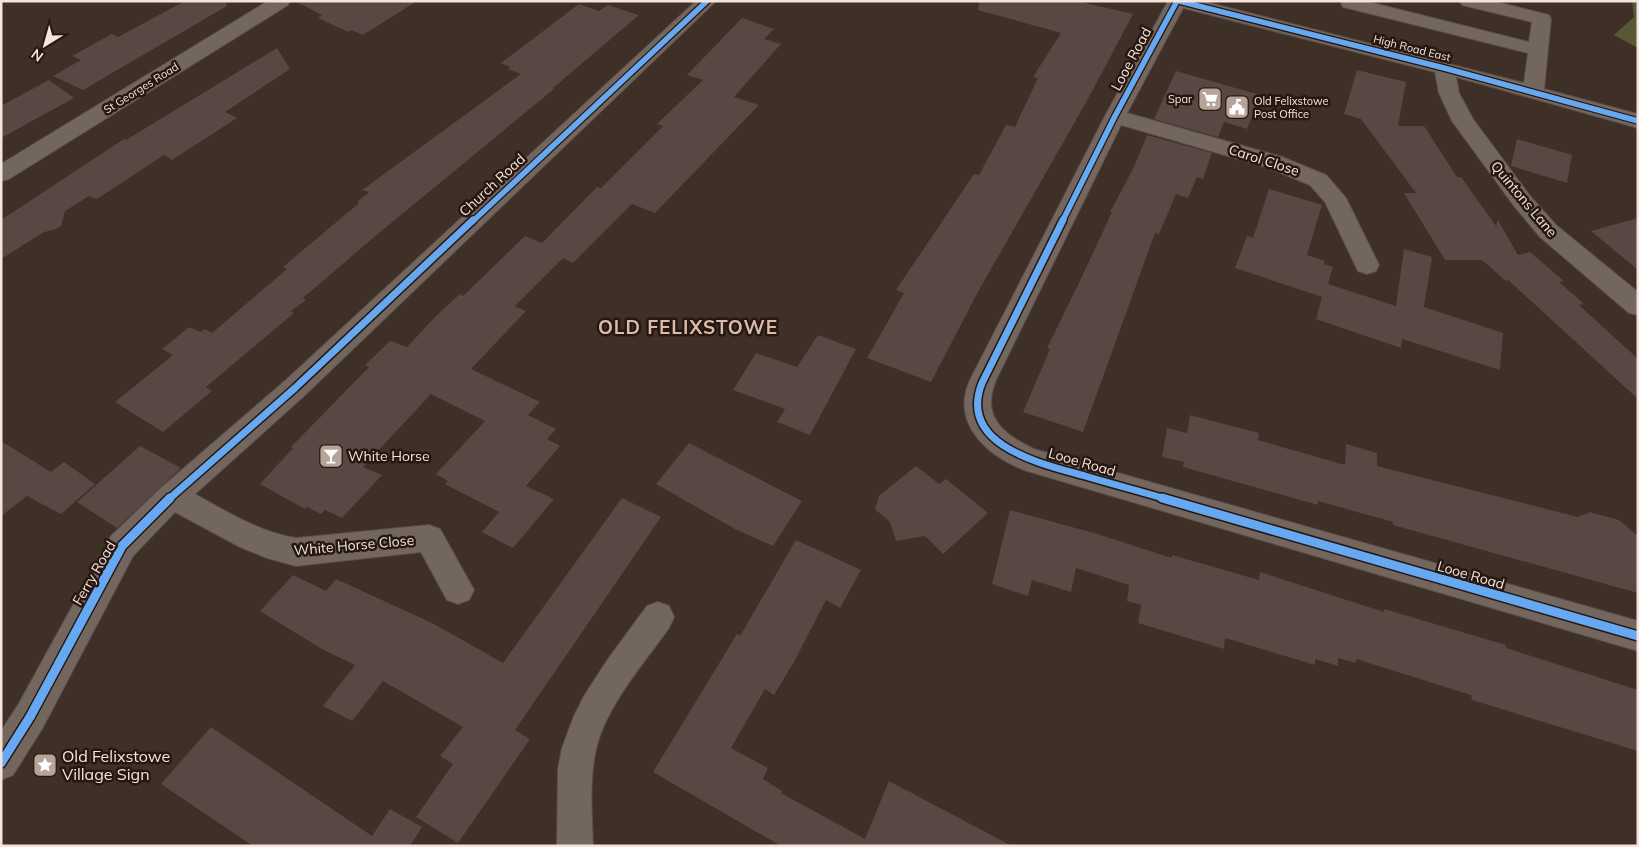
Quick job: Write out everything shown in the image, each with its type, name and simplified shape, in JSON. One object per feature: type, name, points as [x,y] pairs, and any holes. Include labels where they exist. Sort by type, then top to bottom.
[{"type":"street","name":"St Georges Road","points":[[1,174],[281,1]]},
{"type":"street","name":"Church Road","points":[[295,388],[707,1]]},
{"type":"street","name":"High Road East","points":[[1178,1],[1444,68],[1638,121]]},
{"type":"street","name":"Looe Road","points":[[1178,1],[1115,116],[986,374],[978,393],[977,410],[981,420],[992,436],[1011,451],[1027,459],[1638,636]]},
{"type":"street","points":[[1351,1],[1350,4],[1538,50]]},
{"type":"street","points":[[1469,1],[1542,19],[1533,92]]},
{"type":"street","name":"Quintons Lane","points":[[1444,68],[1449,93],[1463,120],[1522,201],[1548,231],[1638,306]]},
{"type":"street","name":"Carol Close","points":[[1115,116],[1274,162],[1318,180],[1335,198],[1367,264]]},
{"type":"street","name":"Ferry Road","points":[[1,763],[30,717],[122,546],[172,496],[295,388]]},
{"type":"street","name":"White Horse Close","points":[[172,496],[257,540],[286,551],[429,538],[458,590]]},
{"type":"street","points":[[575,846],[575,769],[587,726],[604,694],[658,617]]},
{"type":"shaded area","points":[[1632,1],[1638,1],[1638,48],[1614,35],[1634,17]]},
{"type":"building","points":[[185,1],[225,1],[227,6],[83,90],[53,76],[81,60],[72,56],[112,34],[118,37]]},
{"type":"building","points":[[295,1],[417,1],[363,35],[351,30],[348,32],[318,18],[322,15]]},
{"type":"building","points":[[979,1],[1077,1],[1133,14],[1088,99],[979,290],[931,382],[867,358],[904,293],[896,290],[974,174],[979,175],[1006,125],[1015,127],[1038,78],[1033,77],[1061,33],[978,10]]},
{"type":"building","points":[[579,4],[599,11],[608,5],[639,15],[554,89],[303,298],[306,300],[291,311],[294,313],[206,387],[212,391],[163,432],[115,402],[173,355],[162,349],[189,327],[200,332],[205,329],[212,333],[287,269],[283,267],[359,203],[357,202],[369,192],[362,190],[521,74],[508,69],[511,67],[501,63]]},
{"type":"building","points":[[742,18],[774,29],[764,39],[781,44],[734,97],[759,105],[655,213],[632,204],[573,263],[563,258],[515,306],[526,311],[471,369],[540,402],[528,415],[556,429],[547,439],[560,446],[526,486],[554,499],[513,548],[482,532],[499,512],[445,484],[448,481],[436,474],[485,421],[431,394],[363,467],[382,475],[342,518],[325,510],[321,514],[307,507],[305,509],[260,484],[293,448],[291,447],[369,367],[365,365],[390,341],[407,347],[438,314],[460,294],[463,296],[525,236],[542,243],[597,187],[601,188],[663,126],[657,124],[703,80],[687,75]]},
{"type":"building","points":[[277,48],[290,69],[225,112],[237,118],[172,160],[164,155],[97,199],[89,196],[65,211],[61,226],[44,232],[1,259],[1,220],[124,139],[126,140]]},
{"type":"building","points":[[1357,70],[1406,82],[1398,126],[1424,126],[1457,177],[1461,177],[1496,226],[1498,220],[1518,255],[1530,252],[1564,281],[1559,282],[1584,304],[1579,305],[1638,359],[1638,399],[1507,279],[1507,282],[1482,260],[1445,260],[1404,193],[1416,193],[1361,119],[1344,114]]},
{"type":"building","name":"Spar","points":[[1176,71],[1260,95],[1247,129],[1224,122],[1218,137],[1154,119]]},
{"type":"building","points":[[49,80],[74,98],[1,138],[1,106]]},
{"type":"building","points":[[1147,135],[1212,153],[1203,179],[1197,177],[1188,198],[1176,194],[1159,234],[1155,233],[1083,432],[1023,412],[1050,349],[1047,348],[1112,212],[1110,212],[1133,169]]},
{"type":"building","points":[[1517,139],[1572,155],[1567,183],[1511,166]]},
{"type":"building","points":[[1269,189],[1322,205],[1307,255],[1325,261],[1324,264],[1333,267],[1328,284],[1396,306],[1404,249],[1432,257],[1424,307],[1503,333],[1500,370],[1402,339],[1401,348],[1316,319],[1322,297],[1235,268],[1247,236],[1253,238]]},
{"type":"building","points":[[1638,218],[1638,270],[1591,231]]},
{"type":"building","points":[[818,335],[856,349],[810,435],[777,422],[785,409],[733,390],[756,353],[797,367]]},
{"type":"building","points":[[1190,415],[1259,433],[1258,440],[1345,465],[1346,444],[1377,453],[1377,466],[1578,517],[1590,512],[1619,520],[1638,536],[1638,593],[1393,525],[1393,522],[1318,501],[1318,505],[1183,467],[1184,462],[1162,457],[1167,428],[1187,433]]},
{"type":"building","points":[[1,441],[51,472],[64,462],[95,484],[61,514],[27,496],[1,516]]},
{"type":"building","points":[[689,443],[802,501],[773,546],[735,529],[656,484]]},
{"type":"building","points":[[140,446],[181,468],[117,528],[77,502]]},
{"type":"building","points":[[916,466],[939,484],[946,479],[988,513],[943,554],[925,536],[896,541],[890,522],[875,509],[879,496]]},
{"type":"building","points":[[622,498],[661,517],[515,730],[530,739],[458,843],[416,817],[453,764],[440,756],[463,727],[383,681],[352,721],[323,706],[355,665],[322,649],[260,611],[293,575],[326,591],[336,579],[434,624],[503,663]]},
{"type":"building","points":[[1010,510],[1094,533],[1172,558],[1172,555],[1259,580],[1260,572],[1384,612],[1384,609],[1506,645],[1506,648],[1638,690],[1638,751],[1472,700],[1471,695],[1356,659],[1356,663],[1338,658],[1338,666],[1315,659],[1315,665],[1225,638],[1224,649],[1138,623],[1141,605],[1127,601],[1129,585],[1076,568],[1071,592],[1032,580],[1028,596],[992,584]]},
{"type":"building","points":[[796,540],[861,570],[840,608],[826,600],[794,662],[774,695],[765,689],[731,748],[768,768],[763,779],[782,791],[781,793],[865,839],[889,781],[1012,846],[781,846],[653,772],[737,634],[740,636]]},
{"type":"building","points":[[211,727],[372,836],[390,809],[422,827],[410,846],[253,846],[161,784]]},
{"type":"cycle path","points":[[1,763],[30,717],[122,546],[172,496],[295,388],[707,1]]},
{"type":"cycle path","points":[[1177,1],[1115,116],[985,376],[979,389],[977,400],[980,420],[993,436],[1009,450],[1027,459],[1638,636]]},
{"type":"cycle path","points":[[1179,1],[1444,68],[1638,121]]},
{"type":"place","name":"Spar","points":[[1210,99]]},
{"type":"place","name":"Old Felixstowe Post Office","points":[[1237,107]]},
{"type":"place","name":"White Horse","points":[[331,456]]},
{"type":"place","name":"Old Felixstowe Village Sign","points":[[45,765]]},
{"type":"district","name":"OLD FELIXSTOWE","points":[[688,327]]}]
